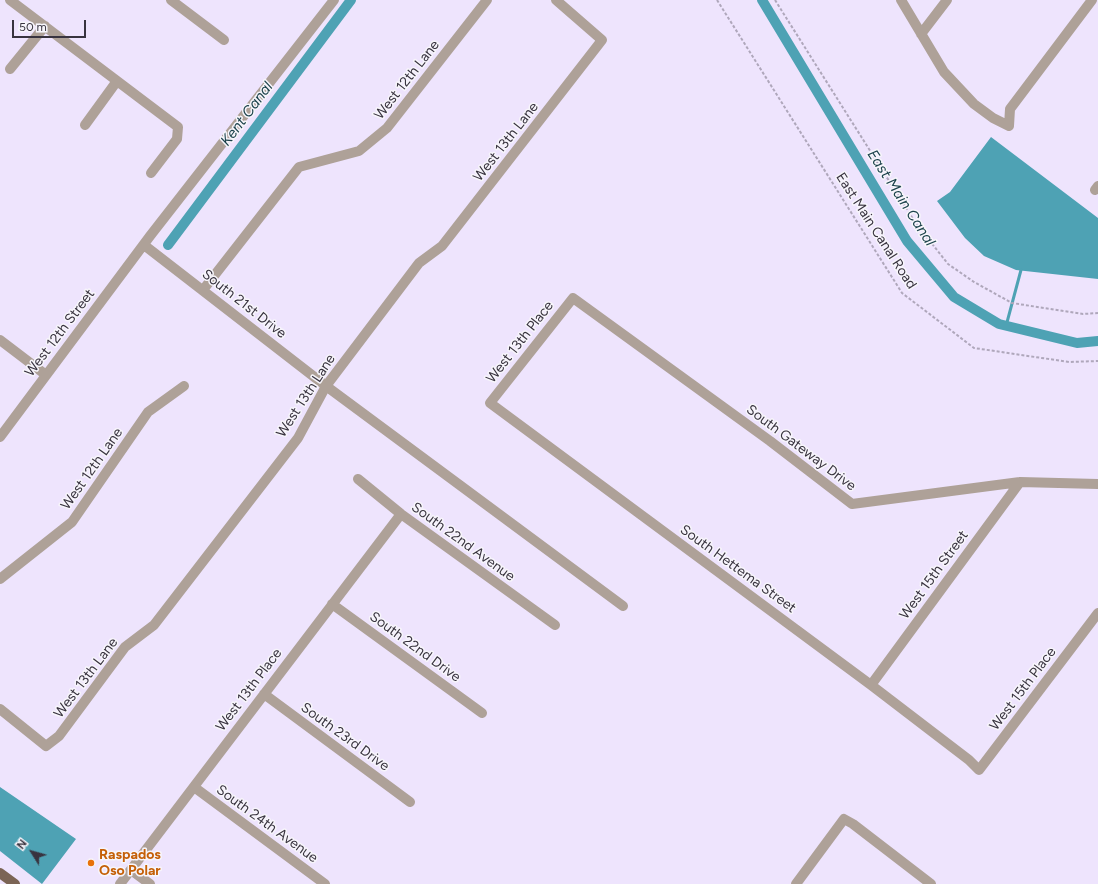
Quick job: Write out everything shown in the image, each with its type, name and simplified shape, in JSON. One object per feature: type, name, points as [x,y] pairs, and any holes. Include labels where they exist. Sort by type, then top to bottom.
[{"type":"main road","points":[[0,873],[15,884]]},
{"type":"street","points":[[10,0],[178,127],[177,139],[151,173]]},
{"type":"street","points":[[171,0],[224,40]]},
{"type":"street","name":"West 12th Street","points":[[0,437],[144,245],[334,0]]},
{"type":"street","name":"West 12th Lane","points":[[203,290],[299,167],[359,151],[387,128],[487,0]]},
{"type":"street","name":"West 13th Lane","points":[[0,709],[46,746],[59,736],[125,647],[154,624],[298,438],[326,386],[419,263],[442,246],[602,40],[556,0]]},
{"type":"street","points":[[901,0],[944,72],[974,104],[993,118],[1009,126],[1010,109],[1092,0]]},
{"type":"street","points":[[921,34],[947,0]]},
{"type":"street","points":[[10,69],[45,26]]},
{"type":"street","points":[[85,125],[117,81]]},
{"type":"street","name":"South 21st Drive","points":[[144,245],[326,386],[623,606]]},
{"type":"street","name":"West 13th Place","points":[[490,403],[573,298]]},
{"type":"street","name":"South Gateway Drive","points":[[573,298],[770,441],[852,504],[1020,482],[1098,484]]},
{"type":"street","points":[[0,340],[46,375]]},
{"type":"street","name":"West 12th Lane","points":[[0,578],[72,522],[148,412],[184,386]]},
{"type":"street","name":"South Hettema Street","points":[[490,403],[970,760]]},
{"type":"street","name":"South 22nd Avenue","points":[[358,479],[401,514],[555,625]]},
{"type":"street","name":"West 15th Street","points":[[871,685],[1020,482]]},
{"type":"street","name":"West 13th Place","points":[[120,884],[401,514]]},
{"type":"street","name":"South 22nd Drive","points":[[332,604],[482,713]]},
{"type":"street","name":"West 15th Place","points":[[970,760],[979,770],[1098,613]]},
{"type":"street","name":"South 23rd Drive","points":[[264,694],[410,802]]},
{"type":"street","name":"South 24th Avenue","points":[[194,787],[324,884]]},
{"type":"street","points":[[798,883],[844,819],[853,824],[931,884]]},
{"type":"street","points":[[131,870],[150,884]]},
{"type":"path","name":"East Main Canal Road","points":[[717,0],[902,293],[974,348],[1069,362],[1098,361]]},
{"type":"path","points":[[775,0],[914,222],[948,264],[974,282],[1012,303],[1083,314],[1098,312]]},
{"type":"water","points":[[991,137],[1098,218],[1098,279],[1016,270],[984,256],[965,238],[937,201],[950,192]]},
{"type":"water","points":[[0,787],[76,839],[42,884],[0,851]]},
{"type":"waterway","name":"Kent Canal","points":[[168,245],[351,0]]},
{"type":"waterway","name":"East Main Canal","points":[[762,0],[907,241],[954,297],[999,324],[1077,343],[1098,341]]},
{"type":"waterway","points":[[1006,326],[1021,270]]},
{"type":"place","name":"Raspados Oso Polar","points":[[91,863]]}]
